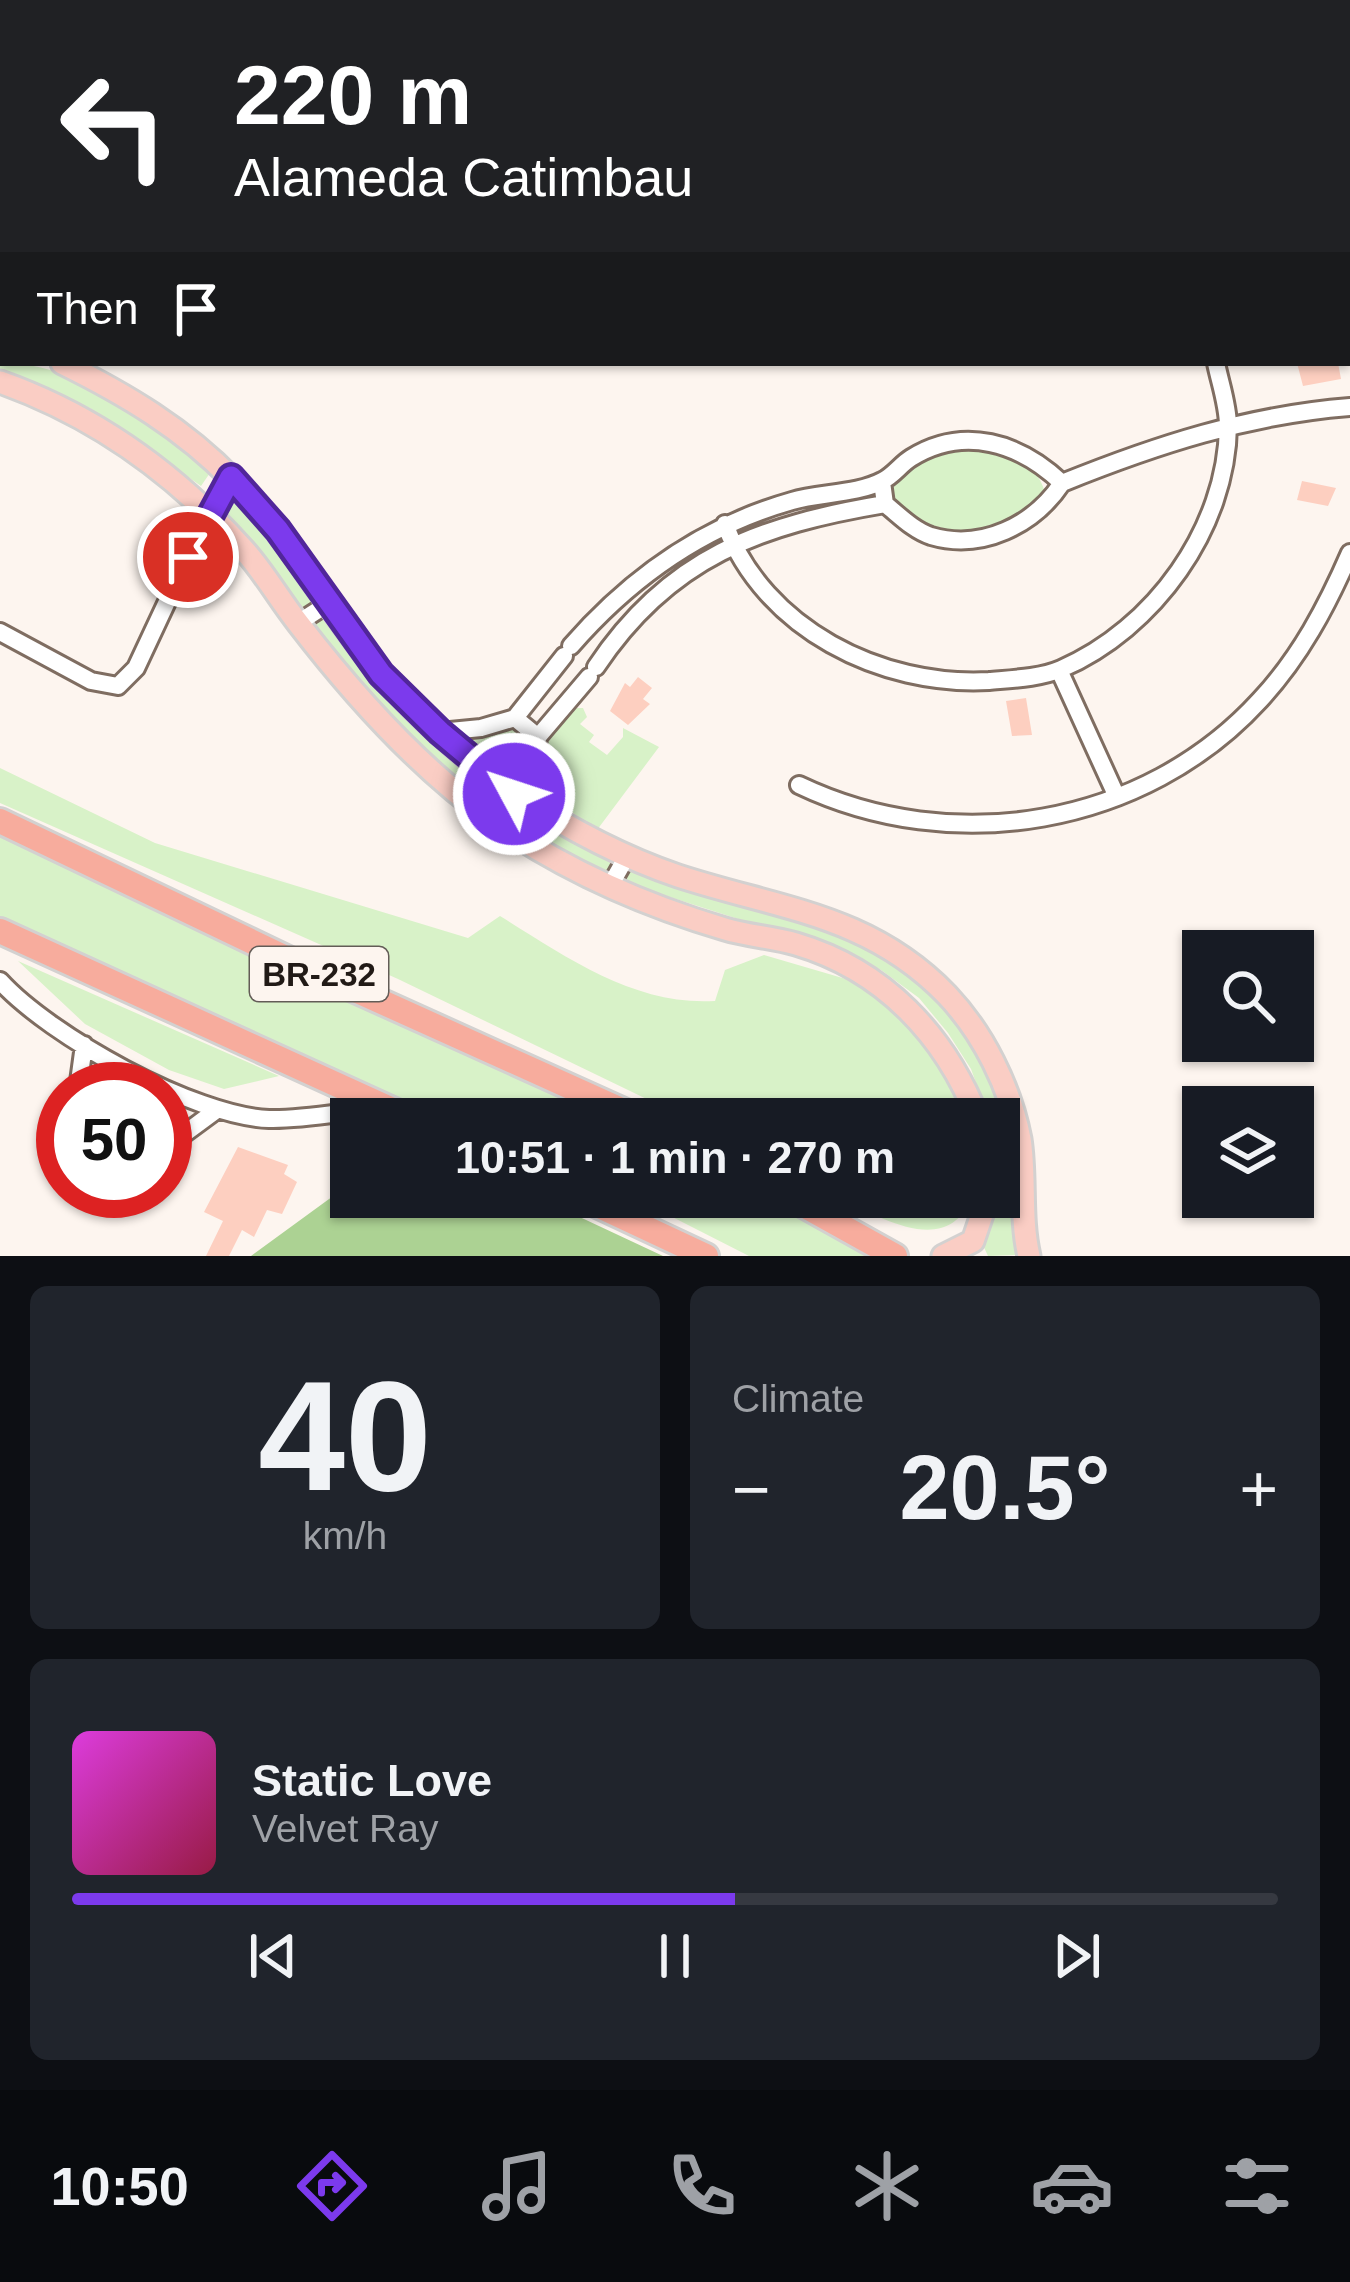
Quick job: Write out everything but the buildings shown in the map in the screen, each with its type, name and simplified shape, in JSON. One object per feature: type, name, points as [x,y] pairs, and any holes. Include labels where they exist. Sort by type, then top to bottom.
[{"type":"highway","name":"BR-232","points":[[0,821],[311,970],[598,1098]]},
{"type":"highway","name":"BR-232","points":[[0,931],[367,1098]]},
{"type":"highway","points":[[627,1218],[706,1256]]},
{"type":"highway","points":[[827,1218],[895,1256]]},
{"type":"main road","points":[[67,366],[163,419],[231,477],[278,530],[381,674],[514,794],[627,856],[679,876],[820,914],[870,935],[915,964],[950,998],[983,1041],[1006,1092],[1020,1139],[1025,1250]]},
{"type":"main road","points":[[0,382],[70,411],[119,440],[209,512],[357,696],[416,756],[493,820],[550,857],[610,886],[728,930],[819,952],[880,984],[923,1024],[955,1066],[969,1098]]},
{"type":"main road","points":[[943,1256],[972,1248],[981,1218]]},
{"type":"street","points":[[725,524],[757,582],[795,619],[872,664],[953,683],[1059,670],[1145,612],[1188,559],[1216,494],[1228,425],[1217,366]]},
{"type":"street","points":[[567,824],[544,799],[535,769],[538,737],[648,601],[733,545],[806,518],[885,503],[932,536],[982,538],[1024,522],[1062,483],[1143,450],[1228,425],[1350,407]]},
{"type":"street","points":[[440,732],[515,718],[592,622],[680,549],[725,524],[787,502],[882,482],[908,459],[962,440],[1014,447],[1062,483]]},
{"type":"street","points":[[0,632],[91,680],[118,686],[136,668],[209,512],[231,477]]},
{"type":"street","points":[[882,482],[885,503]]},
{"type":"street","points":[[799,785],[877,816],[944,825],[1034,820],[1118,796],[1169,774],[1260,701],[1309,635],[1350,553]]},
{"type":"street","points":[[298,623],[329,603]]},
{"type":"street","points":[[592,622],[606,627],[614,641]]},
{"type":"street","points":[[563,658],[562,684],[588,678]]},
{"type":"street","points":[[1059,670],[1118,796]]},
{"type":"street","points":[[515,718],[538,737]]},
{"type":"street","points":[[493,820],[535,769]]},
{"type":"street","points":[[610,886],[627,856]]},
{"type":"street","points":[[0,981],[42,1019],[84,1045],[218,1109],[269,1119],[330,1116]]},
{"type":"street","points":[[82,1062],[84,1045]]},
{"type":"street","points":[[192,1128],[218,1109]]},
{"type":"green space","points":[[0,366],[32,366],[88,385],[140,416],[212,470],[201,486],[90,408],[0,371]]},
{"type":"green space","points":[[964,448],[1014,458],[1033,471],[1045,493],[1013,520],[974,531],[933,526],[895,507],[891,488],[906,472]]},
{"type":"green space","points":[[231,504],[240,504],[316,601],[298,611],[224,518]]},
{"type":"green space","points":[[320,616],[371,680],[378,680],[508,796],[496,809],[424,749],[412,746],[310,624]]},
{"type":"green space","points":[[577,708],[583,708],[587,717],[580,724],[594,735],[589,742],[607,755],[623,737],[623,728],[659,747],[597,830],[565,805],[545,772],[547,737]]},
{"type":"green space","points":[[508,727],[529,746],[522,778],[514,778],[466,739],[470,733]]},
{"type":"green space","points":[[0,768],[155,843],[468,938],[500,916],[602,976],[657,996],[715,1001],[725,970],[764,955],[846,979],[909,1022],[945,1068],[956,1098],[644,1098],[398,979],[0,803]]},
{"type":"green space","points":[[517,801],[615,857],[605,876],[504,819]]},
{"type":"green space","points":[[0,821],[574,1098],[390,1098],[0,931]]},
{"type":"green space","points":[[633,865],[811,917],[913,967],[984,1044],[1002,1098],[981,1098],[971,1069],[948,1033],[919,998],[881,970],[841,952],[626,883],[625,874]]},
{"type":"green space","points":[[18,961],[279,1076],[224,1089],[192,1078],[192,1062],[154,1062],[85,1024]]},
{"type":"green space","points":[[330,1198],[330,1218],[582,1218],[663,1256],[251,1256]]},
{"type":"green space","points":[[674,1218],[823,1218],[886,1256],[749,1256]]},
{"type":"green space","points":[[882,1218],[957,1218],[932,1230]]},
{"type":"green space","points":[[990,1218],[1019,1218],[1016,1255],[988,1256],[981,1241]]},
{"type":"route","points":[[188,557],[231,477],[294,551],[381,674],[514,794]]}]
